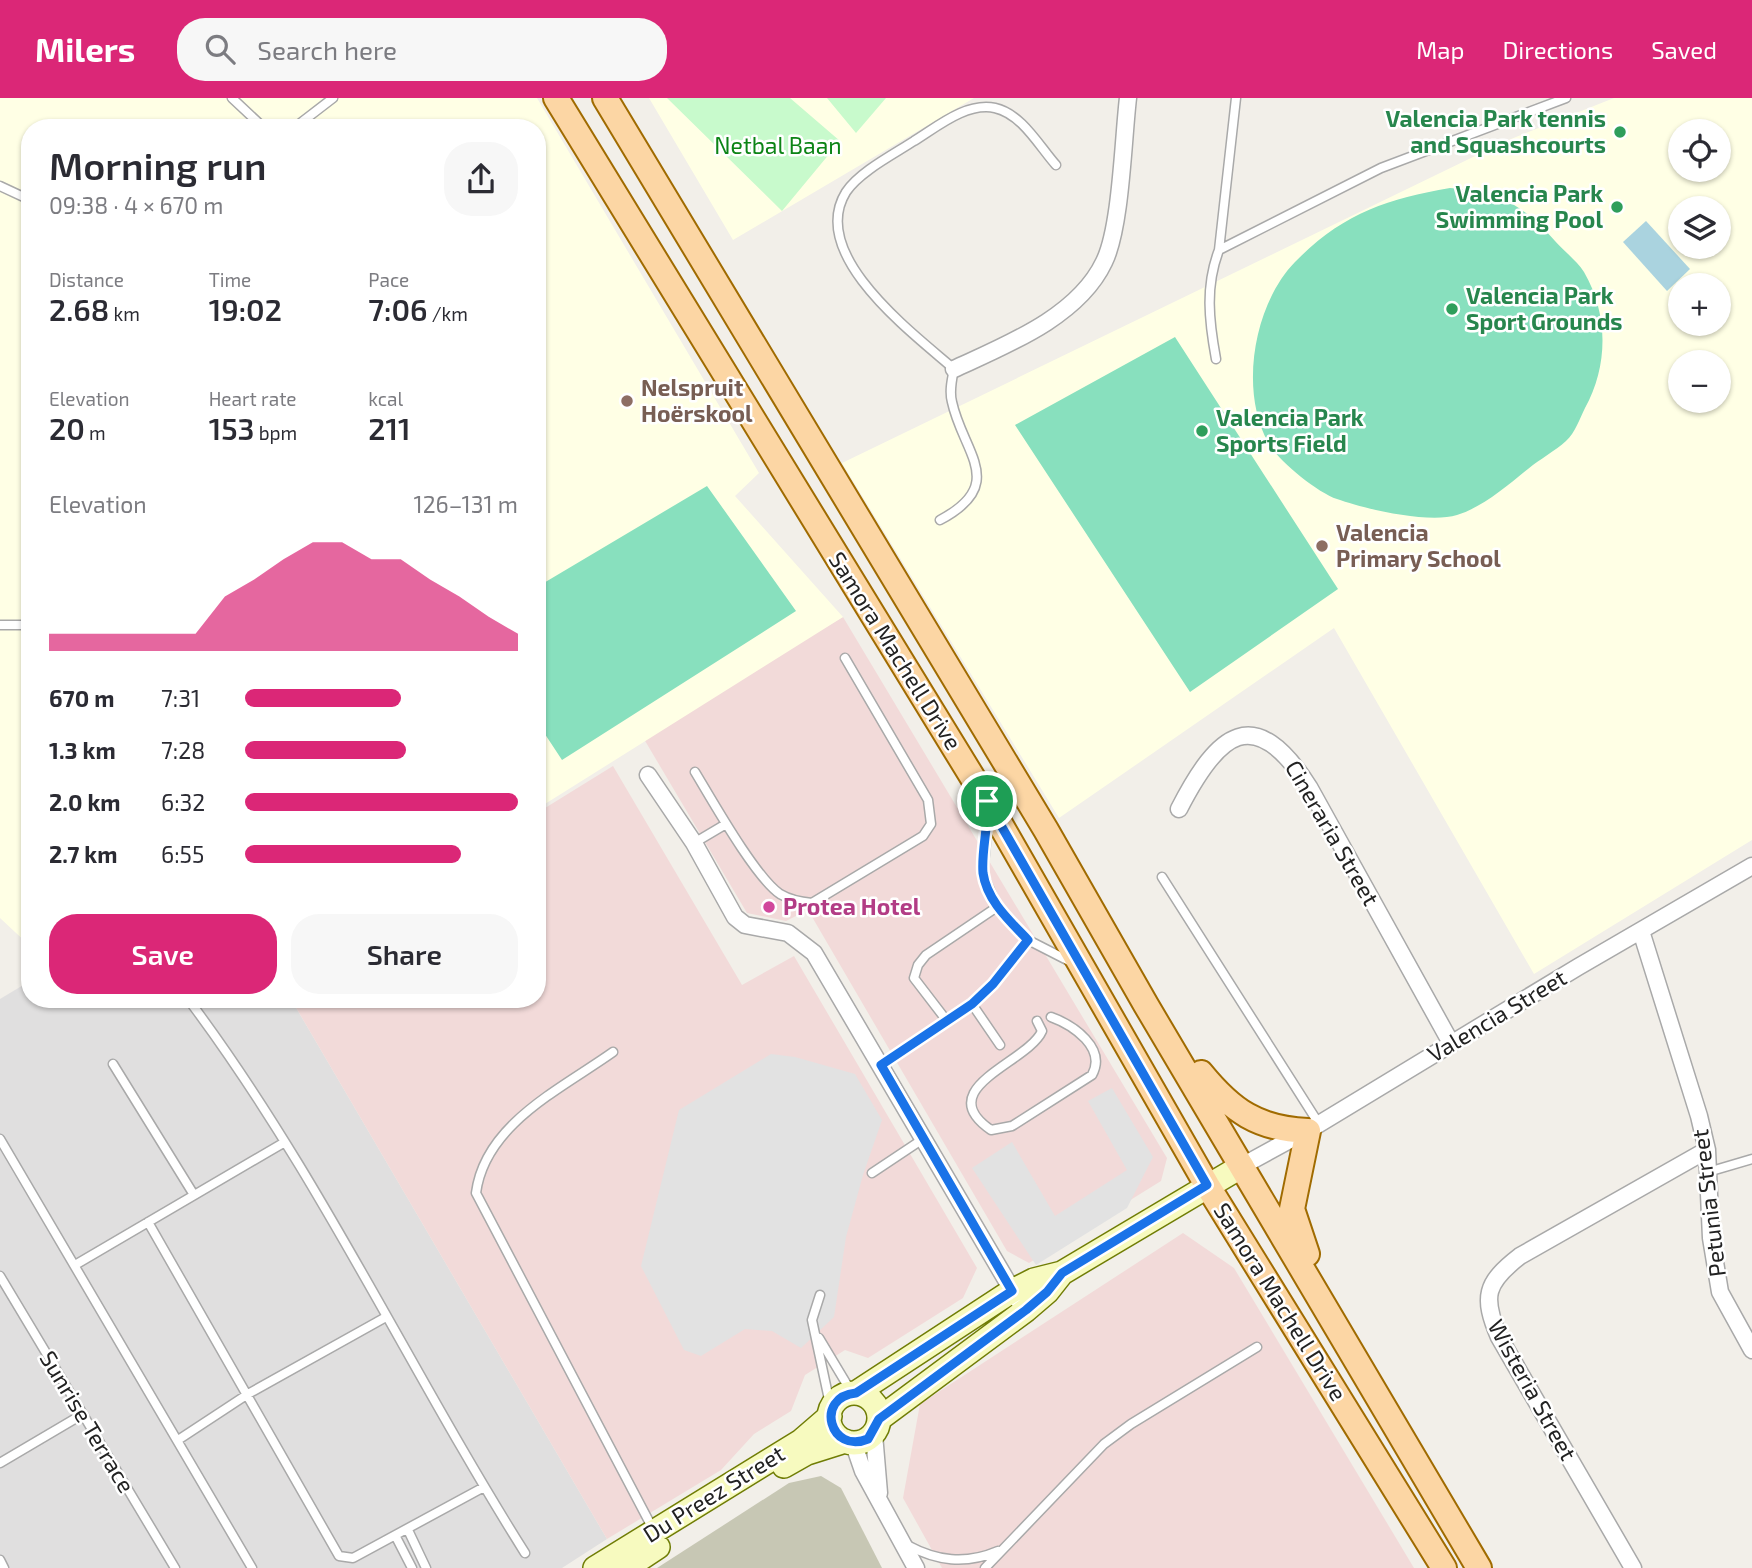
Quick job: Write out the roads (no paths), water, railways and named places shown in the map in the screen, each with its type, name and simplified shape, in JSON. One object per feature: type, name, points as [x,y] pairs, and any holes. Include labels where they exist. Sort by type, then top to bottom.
[{"type":"main road","name":"Samora Machell Drive","points":[[556,98],[987,801],[1207,1185],[1444,1568]]},
{"type":"main road","name":"Samora Machell Drive","points":[[605,98],[1046,830],[1479,1568]]},
{"type":"main road","points":[[1146,1004],[1229,1105],[1263,1123],[1286,1130],[1314,1128],[1292,1209],[1299,1239],[1382,1405]]},
{"type":"street","points":[[954,369],[1059,313],[1088,289],[1105,261],[1113,231],[1128,98]]},
{"type":"street","name":"Cineraria Street","points":[[1180,809],[1207,761],[1232,740],[1245,733],[1262,737],[1283,750],[1310,787],[1451,1044]]},
{"type":"street","points":[[648,775],[694,843],[735,917],[745,925],[788,933],[814,953],[1012,1291],[1026,1310]]},
{"type":"street","name":"Valencia Street","points":[[1242,1166],[1314,1128],[1752,866]]},
{"type":"street","name":"Petunia Street","points":[[1641,931],[1699,1116],[1707,1150],[1711,1238],[1720,1292],[1752,1350]]},
{"type":"street","name":"Wisteria Street","points":[[1633,1568],[1499,1337],[1489,1314],[1488,1298],[1492,1283],[1500,1272],[1520,1256],[1707,1150]]},
{"type":"street","name":"Du Preez Street","points":[[854,1393],[1012,1291],[1034,1280],[1062,1273],[1242,1166]]},
{"type":"street","name":"Du Preez Street","points":[[626,1568],[807,1453],[863,1434],[1026,1310],[1047,1292],[1062,1273]]},
{"type":"street","points":[[863,1434],[834,1431],[831,1412],[839,1398],[854,1393],[875,1405],[863,1434],[880,1503],[916,1568]]},
{"type":"street","name":"Du Preez Street","points":[[595,1568],[801,1441],[831,1412]]},
{"type":"lane","points":[[232,98],[254,119]]},
{"type":"lane","points":[[306,119],[333,98]]},
{"type":"lane","points":[[1216,359],[1208,316],[1211,270],[1219,250],[1236,98]]},
{"type":"lane","points":[[1219,250],[1381,168],[1566,98]]},
{"type":"lane","points":[[940,520],[963,508],[978,477],[971,447],[952,403],[954,369],[913,337],[880,304],[842,248],[838,222],[846,192],[876,165],[961,112],[993,107],[1014,115],[1056,165]]},
{"type":"lane","points":[[0,186],[21,196]]},
{"type":"lane","points":[[0,625],[21,625]]},
{"type":"lane","points":[[695,772],[726,824],[770,885],[796,901],[812,903],[923,836],[931,824],[928,800],[845,658]]},
{"type":"lane","points":[[987,801],[989,827],[983,874],[996,907],[1028,940],[1063,957],[1087,974]]},
{"type":"lane","points":[[694,843],[726,824]]},
{"type":"lane","points":[[1162,877],[1314,1128]]},
{"type":"lane","points":[[947,1021],[914,978],[918,965],[926,955],[996,907]]},
{"type":"lane","points":[[881,1065],[972,1004],[993,984],[1028,940]]},
{"type":"lane","points":[[972,1004],[1000,1045]]},
{"type":"lane","points":[[195,1008],[235,1063],[285,1142],[484,1487],[525,1553]]},
{"type":"lane","points":[[1037,1021],[1042,1031],[1038,1041],[981,1080],[974,1092],[973,1109],[979,1122],[991,1130],[1012,1126],[1092,1075],[1096,1068],[1093,1050],[1085,1038],[1068,1023],[1051,1017]]},
{"type":"lane","points":[[613,1052],[522,1118],[498,1139],[485,1157],[476,1193],[654,1531]]},
{"type":"lane","points":[[113,1064],[194,1195]]},
{"type":"lane","points":[[0,1139],[252,1568]]},
{"type":"lane","points":[[872,1173],[923,1139]]},
{"type":"lane","points":[[75,1265],[285,1142]]},
{"type":"lane","points":[[1708,1172],[1752,1159]]},
{"type":"lane","points":[[148,1222],[339,1556],[352,1558],[484,1487]]},
{"type":"lane","name":"Sunrise Terrace","points":[[0,1276],[175,1568]]},
{"type":"lane","points":[[820,1295],[812,1321],[831,1412]]},
{"type":"lane","points":[[178,1440],[248,1394],[386,1317]]},
{"type":"lane","points":[[814,1329],[854,1393]]},
{"type":"lane","points":[[985,1568],[1104,1444],[1131,1424],[1257,1347]]},
{"type":"lane","points":[[0,1463],[83,1414]]},
{"type":"lane","points":[[408,1530],[426,1568]]},
{"type":"lane","points":[[396,1536],[412,1568]]},
{"type":"lane","points":[[902,1542],[924,1554],[955,1561],[1001,1550]]},
{"type":"lane","points":[[0,1560],[5,1568]]},
{"type":"water","points":[[1646,221],[1668,245],[1668,259],[1681,259],[1690,269],[1686,273],[1668,273],[1667,291],[1623,242]]},
{"type":"place","name":"Valencia Park tennis and Squashcourts","points":[[1620,132]]},
{"type":"place","name":"Valencia Park Swimming Pool","points":[[1617,207]]},
{"type":"place","name":"Valencia Park Sport Grounds","points":[[1452,309]]},
{"type":"place","name":"Nelspruit Hoërskool","points":[[627,401]]},
{"type":"place","name":"Valencia Park Sports Field","points":[[1202,431]]},
{"type":"place","name":"Valencia Primary School","points":[[1322,546]]},
{"type":"place","name":"Protea Hotel","points":[[769,907]]},
{"type":"park label","name":"Netbal Baan","points":[[778,146]]}]
